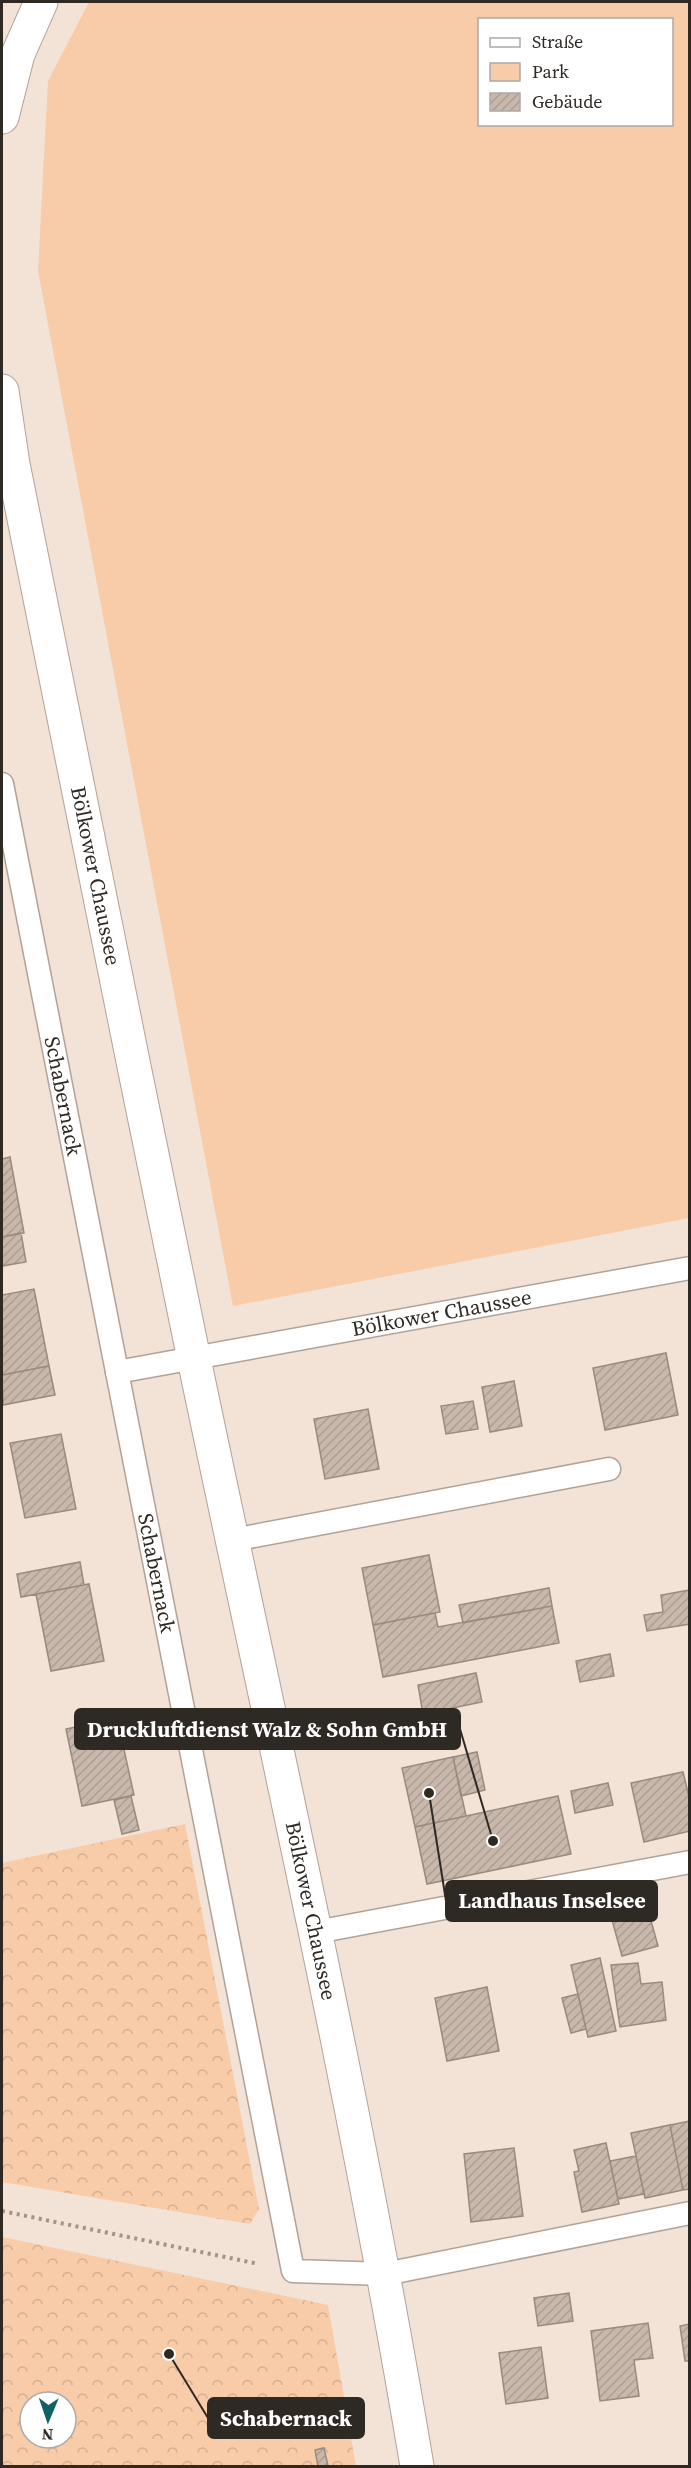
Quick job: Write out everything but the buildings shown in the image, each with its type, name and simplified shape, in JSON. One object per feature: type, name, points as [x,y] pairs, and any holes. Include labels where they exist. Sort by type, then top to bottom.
[{"type":"street","points":[[2,117],[18,54],[41,2]]},
{"type":"street","name":"Bölkower Chaussee","points":[[2,391],[13,464],[194,1359],[316,1932],[385,2274],[417,2466]]},
{"type":"lane","name":"Schabernack","points":[[2,784],[292,2271]]},
{"type":"lane","name":"Bölkower Chaussee","points":[[117,1372],[690,1268]]},
{"type":"lane","points":[[233,1540],[609,1469]]},
{"type":"lane","points":[[316,1932],[690,1862]]},
{"type":"lane","points":[[292,2271],[385,2274],[690,2213]]},
{"type":"path","points":[[2,2211],[292,2271]]},
{"type":"green space","points":[[89,2],[689,2],[689,1218],[233,1306],[38,271],[48,81]]},
{"type":"green space","points":[[185,1824],[259,2209],[250,2224],[2,2182],[2,1863]]},
{"type":"green space","points":[[2,2237],[328,2305],[356,2466],[2,2466]]},
{"type":"place","name":"Landhaus Inselsee","points":[[429,1793]]},
{"type":"place","name":"Druckluftdienst Walz & Sohn GmbH","points":[[493,1841]]},
{"type":"place","name":"Schabernack","points":[[169,2354]]}]
